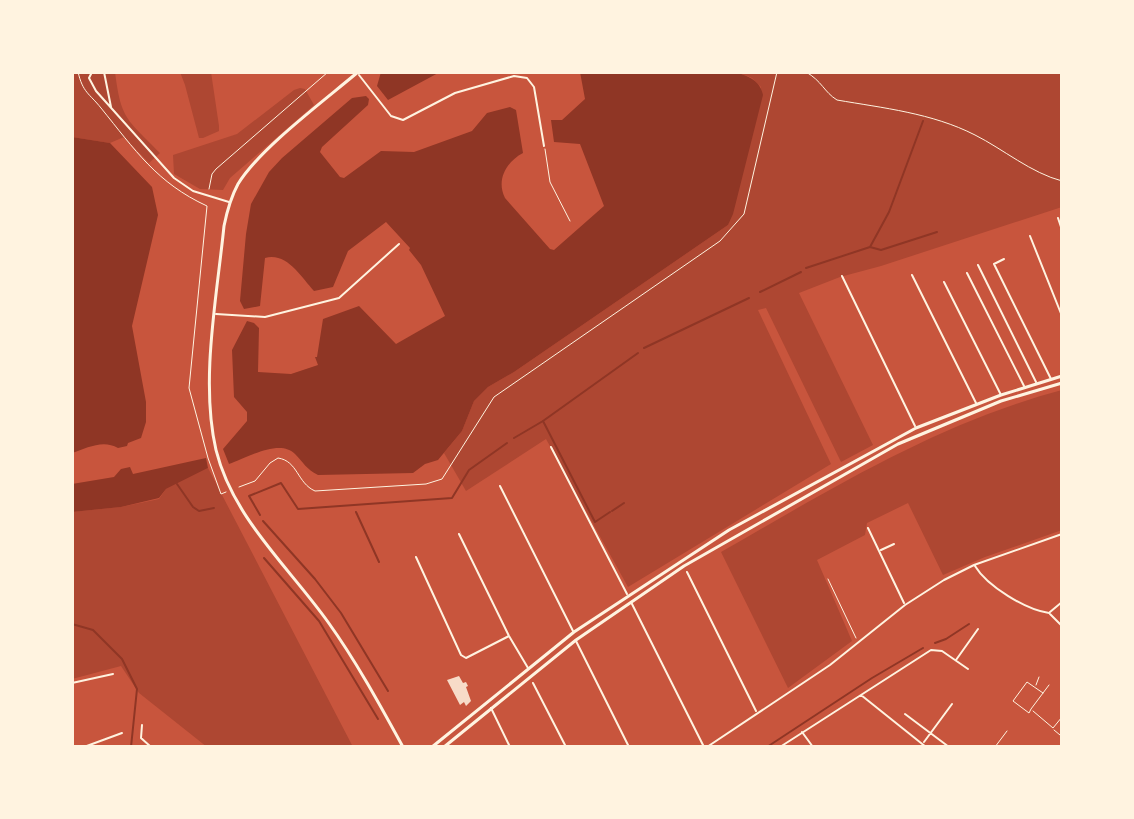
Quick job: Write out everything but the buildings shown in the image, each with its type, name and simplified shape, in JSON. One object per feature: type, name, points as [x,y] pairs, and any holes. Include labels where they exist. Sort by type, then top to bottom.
[{"type":"main road","points":[[358,72],[264,154],[246,173],[230,203],[224,226],[216,314],[210,395],[212,429],[231,490],[258,533],[329,623],[403,747]]},
{"type":"main road","points":[[432,747],[574,632],[729,530],[916,428],[1001,395],[1062,376]]},
{"type":"main road","points":[[444,747],[576,640],[684,566],[898,444],[1001,401],[1062,383]]},
{"type":"street","points":[[92,72],[89,78],[96,91],[174,178],[193,191],[230,203]]},
{"type":"street","points":[[104,72],[111,108]]},
{"type":"street","points":[[358,72],[391,116],[403,120],[455,93],[514,76],[527,78],[534,87],[544,146]]},
{"type":"street","points":[[1058,218],[1062,230]]},
{"type":"street","points":[[1030,236],[1062,316]]},
{"type":"street","points":[[216,314],[265,317],[339,298],[399,244]]},
{"type":"street","points":[[1004,259],[994,264],[1051,379]]},
{"type":"street","points":[[978,265],[1037,383]]},
{"type":"street","points":[[967,273],[1024,387]]},
{"type":"street","points":[[912,275],[977,404]]},
{"type":"street","points":[[842,276],[916,428]]},
{"type":"street","points":[[944,282],[1001,395]]},
{"type":"street","points":[[990,288],[996,284]]},
{"type":"street","points":[[551,447],[627,595]]},
{"type":"street","points":[[500,486],[574,632]]},
{"type":"street","points":[[868,528],[905,605]]},
{"type":"street","points":[[459,534],[509,636],[529,669]]},
{"type":"street","points":[[631,601],[706,747],[830,665],[905,605],[974,565],[1062,534]]},
{"type":"street","points":[[878,551],[894,544]]},
{"type":"street","points":[[416,557],[461,655],[466,658],[476,655],[509,636]]},
{"type":"street","points":[[974,565],[979,573],[1019,603],[1049,613],[1062,626]]},
{"type":"street","points":[[687,572],[757,713]]},
{"type":"street","points":[[1049,613],[1062,602]]},
{"type":"street","points":[[956,660],[978,629]]},
{"type":"street","points":[[576,640],[629,747]]},
{"type":"street","points":[[780,747],[931,650],[942,651],[968,669]]},
{"type":"street","points":[[72,683],[113,674]]},
{"type":"street","points":[[533,683],[566,747]]},
{"type":"street","points":[[860,694],[926,747]]},
{"type":"street","points":[[922,744],[952,704]]},
{"type":"street","points":[[491,708],[510,747]]},
{"type":"street","points":[[905,714],[949,747]]},
{"type":"street","points":[[142,725],[141,738],[151,747]]},
{"type":"street","points":[[802,732],[813,747]]},
{"type":"street","points":[[84,747],[122,733]]},
{"type":"lane","points":[[544,146],[550,182],[570,221]]},
{"type":"lane","points":[[995,747],[1007,731]]},
{"type":"path","points":[[78,72],[85,94],[100,107],[152,170],[179,192],[207,206],[189,388],[221,494],[255,481],[278,458],[287,459],[294,465],[306,486],[315,491],[426,484],[442,479],[494,397],[720,241],[744,214],[777,72]]},
{"type":"path","points":[[209,196],[210,181],[216,169],[328,72]]},
{"type":"path","points":[[806,72],[818,79],[830,96],[837,100],[907,112],[958,128],[1042,174],[1062,181]]},
{"type":"path","points":[[828,579],[858,642]]},
{"type":"path","points":[[1034,687],[1039,677]]},
{"type":"path","points":[[1043,693],[1027,682],[1013,701],[1029,713],[1049,685]]},
{"type":"path","points":[[1031,709],[1060,735],[1062,731]]},
{"type":"path","points":[[1053,728],[1062,718]]},
{"type":"shaded area","points":[[72,72],[115,72],[127,118],[160,153],[149,163],[124,137],[110,143],[72,137]]},
{"type":"shaded area","points":[[180,72],[211,72],[219,131],[199,138]]},
{"type":"shaded area","points":[[381,72],[440,72],[388,100],[377,86]]},
{"type":"shaded area","points":[[580,72],[736,72],[757,82],[763,95],[728,225],[488,387],[474,401],[462,431],[438,460],[425,464],[413,473],[318,475],[295,454],[281,448],[263,451],[229,464],[223,449],[247,421],[247,412],[234,397],[232,350],[247,321],[259,328],[258,372],[291,374],[318,365],[315,357],[323,319],[359,306],[396,344],[445,316],[421,265],[386,222],[348,251],[333,287],[314,291],[287,262],[273,257],[265,258],[260,306],[244,309],[240,301],[251,204],[269,172],[352,98],[366,96],[368,105],[320,152],[344,178],[381,151],[414,152],[472,131],[487,113],[510,107],[516,110],[523,153],[504,172],[502,191],[554,250],[604,206],[580,144],[554,142],[551,120],[562,120],[585,99]]},
{"type":"shaded area","points":[[736,72],[1062,72],[1062,207],[840,277],[799,293],[873,445],[841,462],[766,308],[758,310],[831,464],[628,587],[546,439],[466,491],[444,453],[462,431],[474,401],[488,387],[728,225],[761,87],[752,78]]},
{"type":"shaded area","points":[[300,88],[305,89],[314,105],[230,178],[223,190],[200,189],[174,174],[173,155],[237,134]]},
{"type":"shaded area","points":[[72,137],[110,143],[152,187],[158,215],[132,326],[146,402],[146,422],[141,438],[118,448],[101,444],[72,453]]},
{"type":"shaded area","points":[[1062,390],[1062,530],[943,575],[908,503],[867,523],[865,535],[817,560],[852,641],[788,688],[721,552],[929,439],[972,420]]},
{"type":"shaded area","points":[[206,458],[208,468],[166,489],[159,498],[121,507],[72,512],[72,484],[114,477],[121,469],[130,467],[133,474]]},
{"type":"shaded area","points":[[208,468],[353,747],[207,747],[139,693],[121,666],[72,679],[72,512],[159,499],[166,489]]},
{"type":"waterway","points":[[806,268],[870,247],[889,212],[923,121]]},
{"type":"waterway","points":[[870,247],[881,250],[937,232]]},
{"type":"waterway","points":[[760,292],[801,272]]},
{"type":"waterway","points":[[644,348],[749,298]]},
{"type":"waterway","points":[[514,438],[638,353]]},
{"type":"waterway","points":[[543,421],[595,522],[610,512]]},
{"type":"waterway","points":[[260,515],[249,496],[281,483],[298,509],[452,498],[469,470],[507,443]]},
{"type":"waterway","points":[[177,484],[199,511],[214,508]]},
{"type":"waterway","points":[[612,511],[624,503]]},
{"type":"waterway","points":[[356,512],[379,562]]},
{"type":"waterway","points":[[263,521],[341,613],[388,691]]},
{"type":"waterway","points":[[264,558],[319,621],[378,719]]},
{"type":"waterway","points":[[72,624],[93,630],[122,659],[137,689],[131,747]]},
{"type":"waterway","points":[[935,643],[969,624]]},
{"type":"waterway","points":[[767,747],[923,648]]}]
